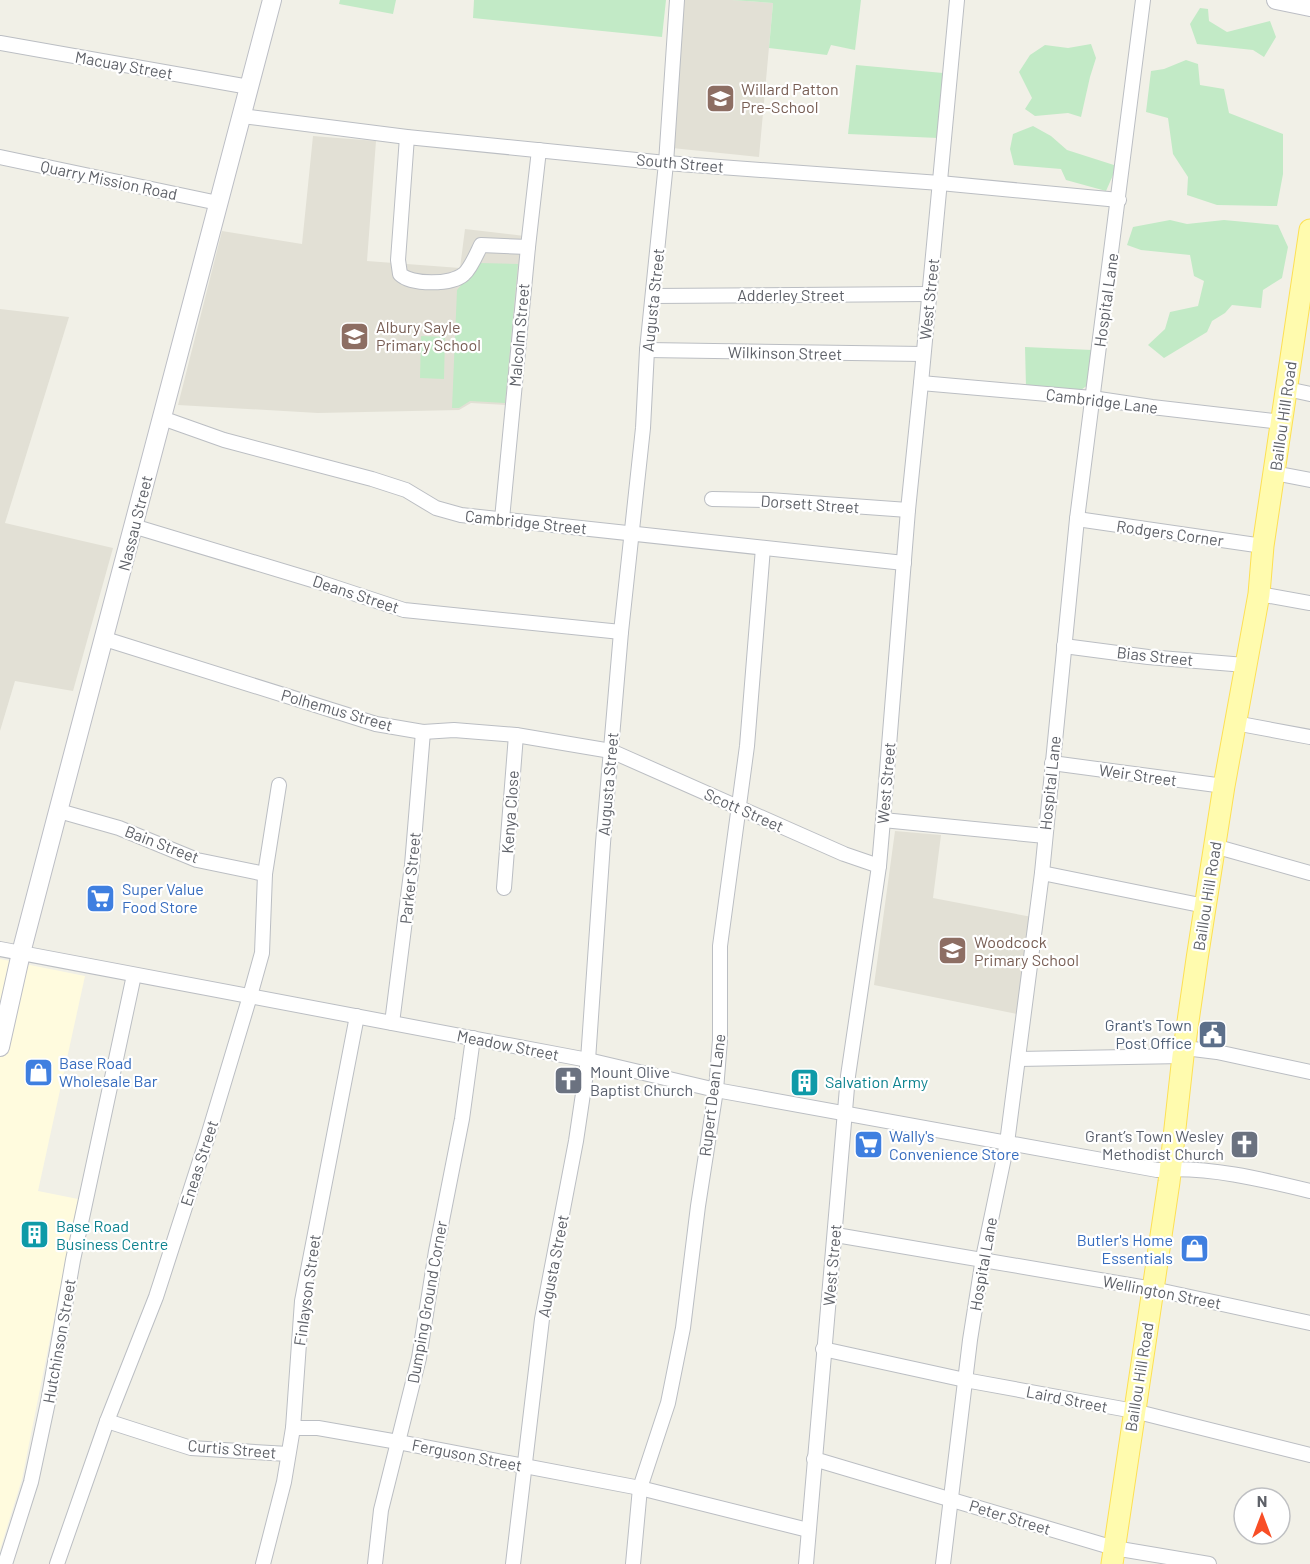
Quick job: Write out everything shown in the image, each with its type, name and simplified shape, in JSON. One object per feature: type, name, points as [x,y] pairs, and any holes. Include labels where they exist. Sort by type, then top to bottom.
[{"type":"main road","name":"Nassau Street","points":[[0,1047],[21,953],[272,0]]},
{"type":"main road","points":[[1276,0],[1310,7]]},
{"type":"main road","name":"Baillou Hill Road","points":[[1113,1556],[1171,1169],[1184,1052],[1214,846],[1259,594],[1263,546],[1287,389],[1303,317],[1310,230]]},
{"type":"street","name":"Augusta Street","points":[[513,1564],[542,1319],[576,1141],[588,1060],[611,751],[643,428],[647,350],[666,163],[677,0]]},
{"type":"street","name":"West Street","points":[[806,1564],[823,1349],[836,1234],[844,1114],[879,866],[908,510],[957,0]]},
{"type":"street","name":"Hospital Lane","points":[[943,1564],[965,1380],[983,1258],[1007,1143],[1042,873],[1077,519],[1143,0]]},
{"type":"street","name":"Macuay Street","points":[[0,43],[249,87]]},
{"type":"street","name":"South Street","points":[[242,116],[407,137],[666,163],[940,183],[1119,200]]},
{"type":"street","points":[[407,137],[398,260],[400,274],[406,280],[448,282],[465,274],[481,245],[528,247]]},
{"type":"street","name":"Malcolm Street","points":[[502,519],[539,150]]},
{"type":"street","name":"Quarry Mission Road","points":[[0,157],[218,203]]},
{"type":"street","name":"Adderley Street","points":[[653,296],[929,294]]},
{"type":"street","name":"Wilkinson Street","points":[[647,350],[923,354]]},
{"type":"street","name":"Cambridge Lane","points":[[921,383],[1092,398],[1282,423]]},
{"type":"street","points":[[1287,389],[1310,394]]},
{"type":"street","name":"Cambridge Street","points":[[162,418],[224,441],[406,490],[436,508],[461,515],[904,563]]},
{"type":"street","points":[[1274,473],[1310,480]]},
{"type":"street","name":"Dorsett Street","points":[[712,499],[768,500],[908,510]]},
{"type":"street","name":"Rodgers Corner","points":[[1077,519],[1263,546]]},
{"type":"street","name":"Deans Street","points":[[133,526],[404,610],[621,632]]},
{"type":"street","name":"Rupert Dean Lane","points":[[633,1564],[640,1488],[668,1403],[683,1328],[698,1206],[716,1090],[720,1040],[720,946],[747,746],[763,548]]},
{"type":"street","points":[[1259,594],[1310,603]]},
{"type":"street","name":"Polhemus Street","points":[[105,639],[376,724],[423,732],[454,730],[516,735],[611,751]]},
{"type":"street","name":"Bias Street","points":[[1064,646],[1148,657],[1245,665]]},
{"type":"street","points":[[1235,723],[1310,737]]},
{"type":"street","name":"Parker Street","points":[[393,1023],[412,865],[423,732]]},
{"type":"street","name":"Kenya Close","points":[[504,888],[516,735]]},
{"type":"street","name":"Scott Street","points":[[611,751],[844,854],[879,866]]},
{"type":"street","name":"Weir Street","points":[[1052,763],[1224,786]]},
{"type":"street","name":"Eneas Street","points":[[57,1564],[107,1421],[156,1297],[250,996],[262,953],[265,874],[279,785]]},
{"type":"street","name":"Bain Street","points":[[59,811],[119,828],[197,860],[265,874]]},
{"type":"street","points":[[883,820],[1045,836]]},
{"type":"street","points":[[1214,846],[1310,873]]},
{"type":"street","points":[[1042,873],[1205,906]]},
{"type":"street","name":"Meadow Street","points":[[0,949],[588,1060],[716,1090],[844,1114],[1157,1170],[1185,1168],[1272,1182],[1310,1191]]},
{"type":"street","name":"Hutchinson Street","points":[[5,1564],[31,1482],[48,1402],[73,1260],[134,975]]},
{"type":"street","name":"Finlayson Street","points":[[263,1564],[284,1482],[293,1428],[301,1308],[357,1016]]},
{"type":"street","name":"Dumping Ground Corner","points":[[375,1564],[381,1510],[419,1358],[436,1251],[462,1119],[473,1038]]},
{"type":"street","points":[[1018,1059],[1217,1052],[1310,1072]]},
{"type":"street","name":"Wellington Street","points":[[836,1234],[1153,1289],[1310,1323]]},
{"type":"street","name":"Laird Street","points":[[823,1349],[965,1380],[1134,1412],[1310,1455]]},
{"type":"street","name":"Curtis Street","points":[[107,1421],[191,1448],[288,1454]]},
{"type":"street","name":"Ferguson Street","points":[[293,1428],[318,1428],[640,1488],[808,1530]]},
{"type":"street","name":"Peter Street","points":[[814,1459],[951,1499],[1113,1556],[1209,1564]]},
{"type":"shaded area","name":"Willard Patton Pre-School","points":[[684,0],[773,3],[759,157],[672,148]]},
{"type":"shaded area","name":"Albury Sayle Primary School","points":[[313,136],[376,141],[367,261],[460,268],[465,229],[525,236],[506,405],[471,403],[459,410],[318,413],[178,405],[222,231],[302,244]]},
{"type":"shaded area","points":[[0,309],[69,317],[5,523],[113,548],[73,691],[15,681],[0,731]]},
{"type":"shaded area","name":"Woodcock Primary School","points":[[895,831],[941,835],[933,898],[1032,917],[1017,1014],[874,985]]},
{"type":"shaded area","points":[[0,959],[85,976],[38,1191],[78,1199],[22,1479],[0,1550]]},
{"type":"green space","points":[[340,0],[396,0],[393,14],[339,4]]},
{"type":"green space","points":[[474,0],[666,0],[662,37],[473,18]]},
{"type":"green space","points":[[732,0],[861,0],[855,50],[831,45],[827,55],[769,48],[773,3]]},
{"type":"green space","points":[[1200,8],[1208,9],[1209,21],[1227,32],[1270,21],[1276,37],[1264,57],[1253,50],[1197,44],[1190,24]]},
{"type":"green space","points":[[1091,44],[1096,58],[1081,117],[1068,113],[1035,116],[1025,109],[1032,98],[1019,72],[1030,55],[1045,45],[1068,48]]},
{"type":"green space","points":[[1186,60],[1198,64],[1200,85],[1224,89],[1229,113],[1283,134],[1283,174],[1277,206],[1217,205],[1187,195],[1188,177],[1173,154],[1168,118],[1146,112],[1151,71],[1164,69]]},
{"type":"green space","points":[[856,65],[943,73],[938,138],[848,134]]},
{"type":"green space","points":[[1033,126],[1051,136],[1067,150],[1117,166],[1106,191],[1066,180],[1061,169],[1014,165],[1010,149],[1013,134]]},
{"type":"green space","points":[[1170,220],[1187,224],[1224,220],[1278,225],[1288,247],[1282,278],[1263,290],[1261,308],[1232,305],[1225,313],[1212,321],[1207,332],[1164,358],[1148,345],[1165,329],[1170,312],[1198,306],[1204,281],[1194,276],[1190,255],[1141,250],[1127,245],[1133,227]]},
{"type":"green space","points":[[480,263],[518,264],[505,403],[470,401],[459,408],[452,408],[457,290]]},
{"type":"green space","points":[[421,336],[445,337],[444,379],[420,378]]},
{"type":"green space","points":[[1025,347],[1092,350],[1088,385],[1078,392],[1026,387]]},
{"type":"place","name":"Willard Patton Pre-School","points":[[720,98]]},
{"type":"place","name":"Albury Sayle Primary School","points":[[355,336]]},
{"type":"place","name":"Super Value Food Store","points":[[101,898]]},
{"type":"place","name":"Woodcock Primary School","points":[[953,951]]},
{"type":"place","name":"Grant's Town Post Office","points":[[1213,1034]]},
{"type":"place","name":"Base Road Wholesale Bar","points":[[38,1072]]},
{"type":"place","name":"Mount Olive Baptist Church","points":[[569,1081]]},
{"type":"place","name":"Salvation Army","points":[[804,1082]]},
{"type":"place","name":"Wally's Convenience Store","points":[[868,1145]]},
{"type":"place","name":"Grant’s Town Wesley Methodist Church","points":[[1245,1145]]},
{"type":"place","name":"Base Road Business Centre","points":[[35,1235]]},
{"type":"place","name":"Butler's Home Essentials","points":[[1194,1249]]}]
